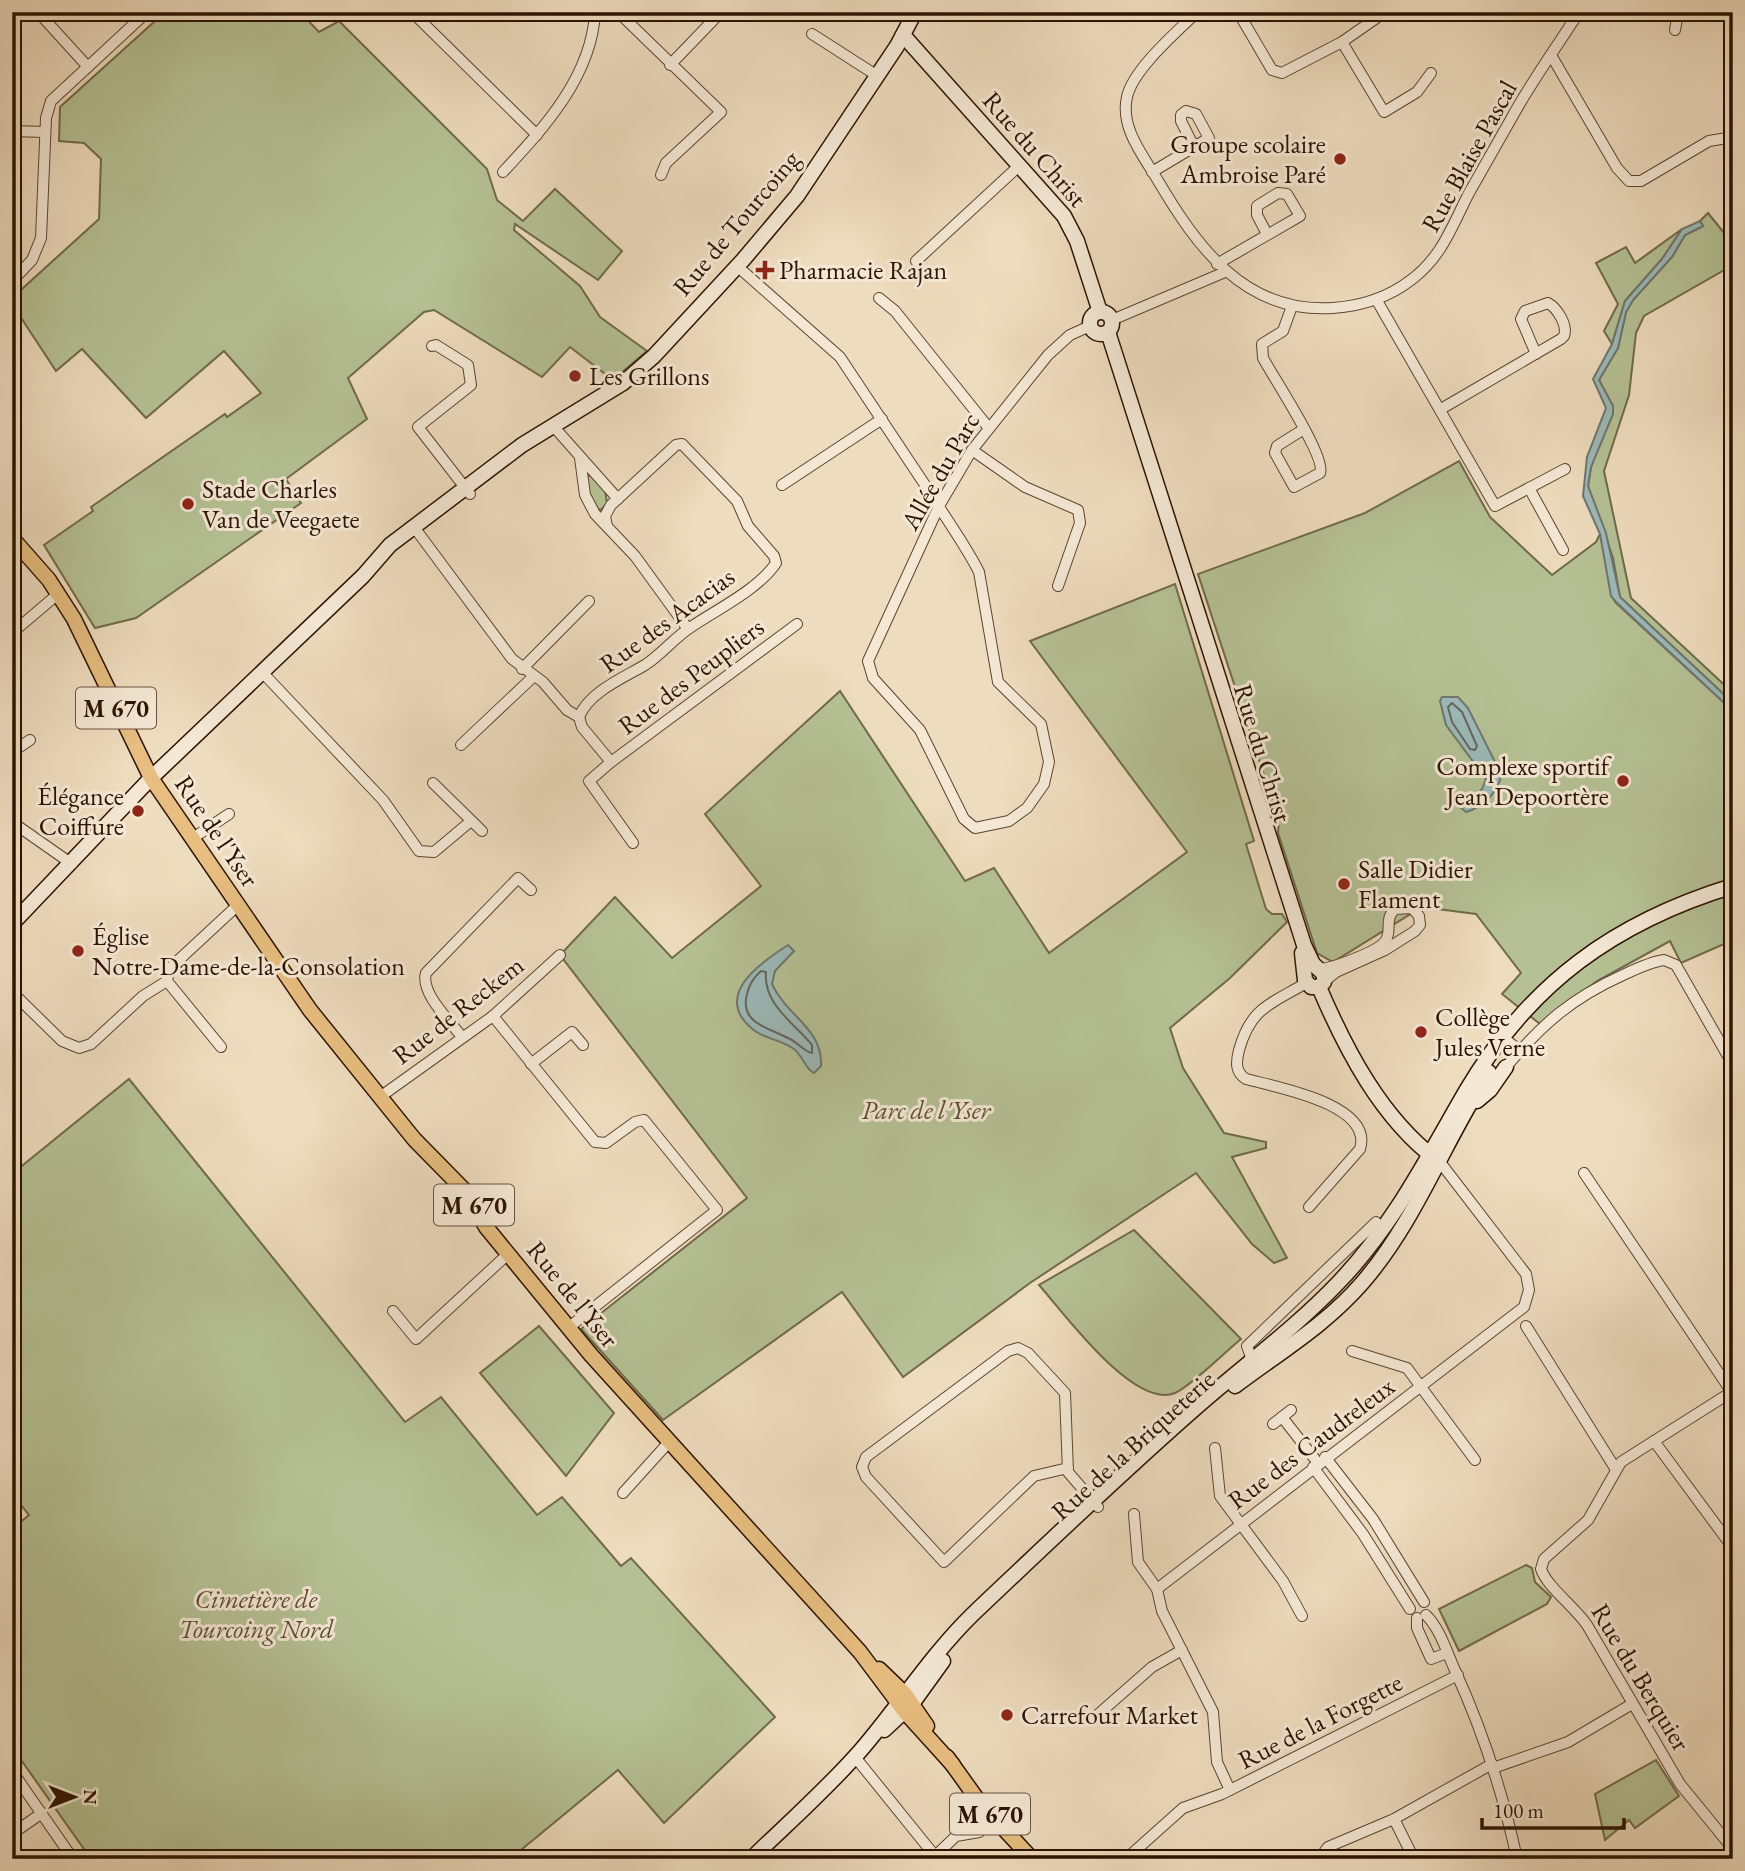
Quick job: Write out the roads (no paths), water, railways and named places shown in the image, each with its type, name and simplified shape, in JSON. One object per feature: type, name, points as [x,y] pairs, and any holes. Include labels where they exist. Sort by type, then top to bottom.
[{"type":"main road","name":"M 670","points":[[12,538],[58,594],[87,644],[151,778]]},
{"type":"main road","name":"Rue de l'Yser","points":[[151,778],[310,1010],[414,1139],[466,1192],[486,1227],[568,1328],[905,1703],[995,1819],[1032,1859]]},
{"type":"street","points":[[38,12],[88,67]]},
{"type":"street","points":[[12,281],[32,260],[41,238],[45,132],[51,102],[147,12]]},
{"type":"street","points":[[412,12],[537,135]]},
{"type":"street","points":[[503,172],[556,110],[579,69],[592,33],[595,12]]},
{"type":"street","points":[[618,12],[721,112],[666,163],[661,175]]},
{"type":"street","points":[[670,65],[721,12]]},
{"type":"street","name":"Rue de Tourcoing","points":[[12,924],[151,778],[363,576],[416,531],[554,427],[634,374],[737,266],[797,195],[903,35],[915,12]]},
{"type":"street","name":"Rue Blaise Pascal","points":[[1197,12],[1135,79],[1127,99],[1128,126],[1185,226],[1221,268],[1257,294],[1292,306],[1338,308],[1376,299],[1412,279],[1441,250],[1470,192],[1579,12]]},
{"type":"street","points":[[1238,12],[1269,65],[1278,73],[1292,71],[1342,42],[1385,12]]},
{"type":"street","points":[[1675,30],[1678,12]]},
{"type":"street","points":[[812,34],[876,75]]},
{"type":"street","name":"Rue du Christ","points":[[903,35],[1069,223],[1107,321],[1315,977],[1342,1037],[1380,1100],[1407,1133],[1435,1159]]},
{"type":"street","points":[[1342,42],[1384,112],[1418,92],[1431,73]]},
{"type":"street","points":[[1551,55],[1617,168],[1629,181],[1641,181],[1709,141],[1733,137]]},
{"type":"street","points":[[12,131],[45,132]]},
{"type":"street","points":[[1152,172],[1194,147]]},
{"type":"street","points":[[916,261],[1020,165]]},
{"type":"street","points":[[1090,326],[1092,316],[1107,321],[1221,268],[1267,234],[1300,216],[1287,194],[1278,193],[1257,206],[1256,215],[1267,234]]},
{"type":"street","points":[[737,266],[839,357],[939,506]]},
{"type":"street","points":[[879,298],[891,306],[988,427]]},
{"type":"street","points":[[1376,299],[1495,506],[1565,469]]},
{"type":"street","points":[[1441,409],[1536,354],[1566,333],[1554,307],[1548,303],[1525,312],[1521,319],[1536,354]]},
{"type":"street","points":[[1292,306],[1287,326],[1262,344],[1260,353],[1304,429],[1322,461],[1322,470],[1294,487],[1275,457],[1275,449],[1304,429]]},
{"type":"street","name":"Allée du Parc","points":[[939,506],[968,552],[984,585],[998,682],[1036,717],[1044,732],[1049,755],[1044,784],[1027,808],[1009,821],[975,828],[964,820],[916,724],[873,678],[868,667],[871,651],[939,506],[972,450],[1048,355],[1070,335],[1090,326]]},
{"type":"street","points":[[432,346],[436,345],[465,362],[471,371],[471,385],[418,426],[468,492]]},
{"type":"street","points":[[782,485],[882,419]]},
{"type":"street","points":[[554,427],[618,499],[606,511],[607,526]]},
{"type":"street","name":"Rue des Acacias","points":[[579,717],[593,699],[654,659],[688,629],[729,604],[774,567],[774,556],[748,526],[737,501],[685,445],[676,445],[618,499]]},
{"type":"street","points":[[972,450],[1025,487],[1078,510],[1080,523],[1058,586]]},
{"type":"street","points":[[580,457],[587,499],[635,556],[688,629]]},
{"type":"street","points":[[1530,488],[1563,550]]},
{"type":"street","points":[[416,531],[522,669],[547,686],[567,710],[579,717],[582,727],[611,762]]},
{"type":"street","points":[[12,632],[58,594]]},
{"type":"street","points":[[522,669],[589,600]]},
{"type":"street","name":"Rue des Peupliers","points":[[634,843],[589,781],[797,624]]},
{"type":"street","points":[[262,672],[383,800],[419,851],[434,852],[471,821]]},
{"type":"street","points":[[461,745],[533,677]]},
{"type":"street","points":[[12,752],[30,740]]},
{"type":"street","points":[[433,783],[482,831]]},
{"type":"street","points":[[193,838],[229,814]]},
{"type":"street","points":[[12,822],[72,864]]},
{"type":"street","points":[[462,1037],[428,991],[424,981],[426,973],[518,878],[531,890]]},
{"type":"street","points":[[1470,1106],[1490,1090],[1506,1067],[1507,1039],[1516,1019],[1557,979],[1612,937],[1661,911],[1733,886]]},
{"type":"street","points":[[1435,1159],[1508,1046],[1537,1009],[1602,954],[1660,922],[1733,897]]},
{"type":"street","points":[[12,992],[62,1041],[79,1048],[91,1044],[143,996],[167,981],[169,969],[238,905]]},
{"type":"street","points":[[1309,1207],[1360,1149],[1362,1139],[1359,1130],[1332,1104],[1246,1079],[1239,1073],[1237,1064],[1244,1031],[1253,1016],[1315,977],[1382,944],[1388,936],[1389,915],[1395,909],[1412,908],[1419,916],[1420,925],[1415,931],[1379,953],[1336,972],[1315,977]]},
{"type":"street","name":"Rue de Reckem","points":[[380,1097],[493,1016],[560,955]]},
{"type":"street","points":[[1435,1159],[1508,1046],[1552,1018],[1582,994],[1664,960],[1676,965],[1733,1065]]},
{"type":"street","points":[[167,981],[221,1046]]},
{"type":"street","points":[[493,1016],[598,1143],[606,1143],[637,1120],[645,1121],[717,1210],[568,1328]]},
{"type":"street","points":[[531,1064],[572,1032],[583,1045]]},
{"type":"street","name":"Rue de la Briqueterie","points":[[751,1859],[860,1752],[961,1640],[1095,1504],[1320,1301],[1353,1267],[1435,1159]]},
{"type":"street","name":"Rue de la Briqueterie","points":[[1095,1504],[1181,1428],[1326,1320],[1364,1282],[1394,1240],[1435,1159]]},
{"type":"street","name":"Rue des Caudreleux","points":[[1157,1589],[1319,1462],[1518,1314],[1529,1290],[1523,1270],[1435,1159]]},
{"type":"street","points":[[1584,1173],[1732,1391]]},
{"type":"street","name":"Rue de la Briqueterie","points":[[1252,1360],[1247,1346],[1377,1222]]},
{"type":"street","points":[[393,1311],[416,1339],[508,1254]]},
{"type":"street","points":[[1526,1326],[1615,1468]]},
{"type":"street","points":[[1068,1468],[1034,1476],[944,1562],[866,1477],[862,1467],[866,1457],[1008,1351],[1018,1348],[1028,1353],[1065,1393],[1068,1468],[1073,1480],[1095,1504]]},
{"type":"street","points":[[1352,1351],[1367,1358],[1404,1366],[1475,1460]]},
{"type":"street","points":[[1233,1387],[1250,1368],[1252,1360],[1272,1360]]},
{"type":"street","name":"Rue du Berquier","points":[[1732,1391],[1615,1468],[1588,1520],[1544,1559],[1541,1569],[1547,1581],[1571,1604],[1587,1625],[1685,1791],[1733,1849]]},
{"type":"street","points":[[1273,1424],[1291,1410]]},
{"type":"street","points":[[1282,1417],[1319,1462],[1373,1519],[1424,1602]]},
{"type":"street","points":[[623,1493],[669,1441]]},
{"type":"street","points":[[1654,1441],[1733,1548]]},
{"type":"street","points":[[1215,1448],[1220,1496],[1283,1581],[1302,1616]]},
{"type":"street","name":"Rue de la Forgette","points":[[1126,1859],[1179,1812],[1230,1790],[1458,1675],[1447,1653],[1422,1617],[1410,1609],[1319,1462]]},
{"type":"street","points":[[1134,1514],[1138,1562],[1157,1589],[1162,1611],[1213,1712],[1217,1762],[1230,1790]]},
{"type":"street","points":[[1410,1609],[1415,1601],[1424,1602]]},
{"type":"street","name":"Rue de la Forgette","points":[[1424,1602],[1428,1609],[1418,1628],[1431,1659],[1447,1653]]},
{"type":"street","points":[[1094,1718],[1152,1667],[1182,1650]]},
{"type":"street","points":[[1458,1675],[1493,1766],[1517,1859]]},
{"type":"street","points":[[1319,1859],[1333,1844],[1394,1819],[1493,1766],[1568,1742],[1632,1704]]},
{"type":"street","points":[[860,1752],[934,1857],[957,1836],[979,1832],[995,1819]]},
{"type":"street","points":[[12,1771],[73,1859]]},
{"type":"street","points":[[12,1834],[42,1813]]},
{"type":"street","points":[[1394,1819],[1414,1859]]},
{"type":"water","points":[[1700,221],[1703,226],[1685,235],[1672,257],[1633,300],[1626,312],[1618,348],[1599,380],[1613,406],[1613,414],[1591,467],[1588,486],[1606,533],[1620,597],[1733,703],[1733,711],[1611,596],[1600,534],[1583,496],[1587,457],[1606,408],[1593,379],[1612,344],[1625,301],[1662,259],[1682,229]]},
{"type":"water","points":[[1442,697],[1458,697],[1468,708],[1501,774],[1498,786],[1490,798],[1466,812],[1460,807],[1482,789],[1486,779],[1446,725],[1440,701]]},
{"type":"water","points":[[788,945],[794,951],[775,971],[772,984],[816,1042],[821,1066],[814,1073],[794,1049],[755,1031],[742,1018],[737,1006],[738,994],[753,971]]},
{"type":"place","name":"Groupe scolaire Ambroise Paré","points":[[1340,159]]},
{"type":"place","name":"Pharmacie Rajan","points":[[765,270]]},
{"type":"place","name":"Les Grillons","points":[[575,376]]},
{"type":"place","name":"Stade Charles Van de Veegaete","points":[[188,504]]},
{"type":"place","name":"Complexe sportif Jean Depoortère","points":[[1623,781]]},
{"type":"place","name":"Élégance Coiffure","points":[[138,811]]},
{"type":"place","name":"Salle Didier Flament","points":[[1344,884]]},
{"type":"place","name":"Église Notre-Dame-de-la-Consolation","points":[[78,951]]},
{"type":"place","name":"Collège Jules Verne","points":[[1421,1032]]},
{"type":"place","name":"Carrefour Market","points":[[1007,1715]]},
{"type":"park label","name":"Parc de l'Yser","points":[[926,1110]]},
{"type":"park label","name":"Cimetière de Tourcoing Nord","points":[[256,1614]]}]
